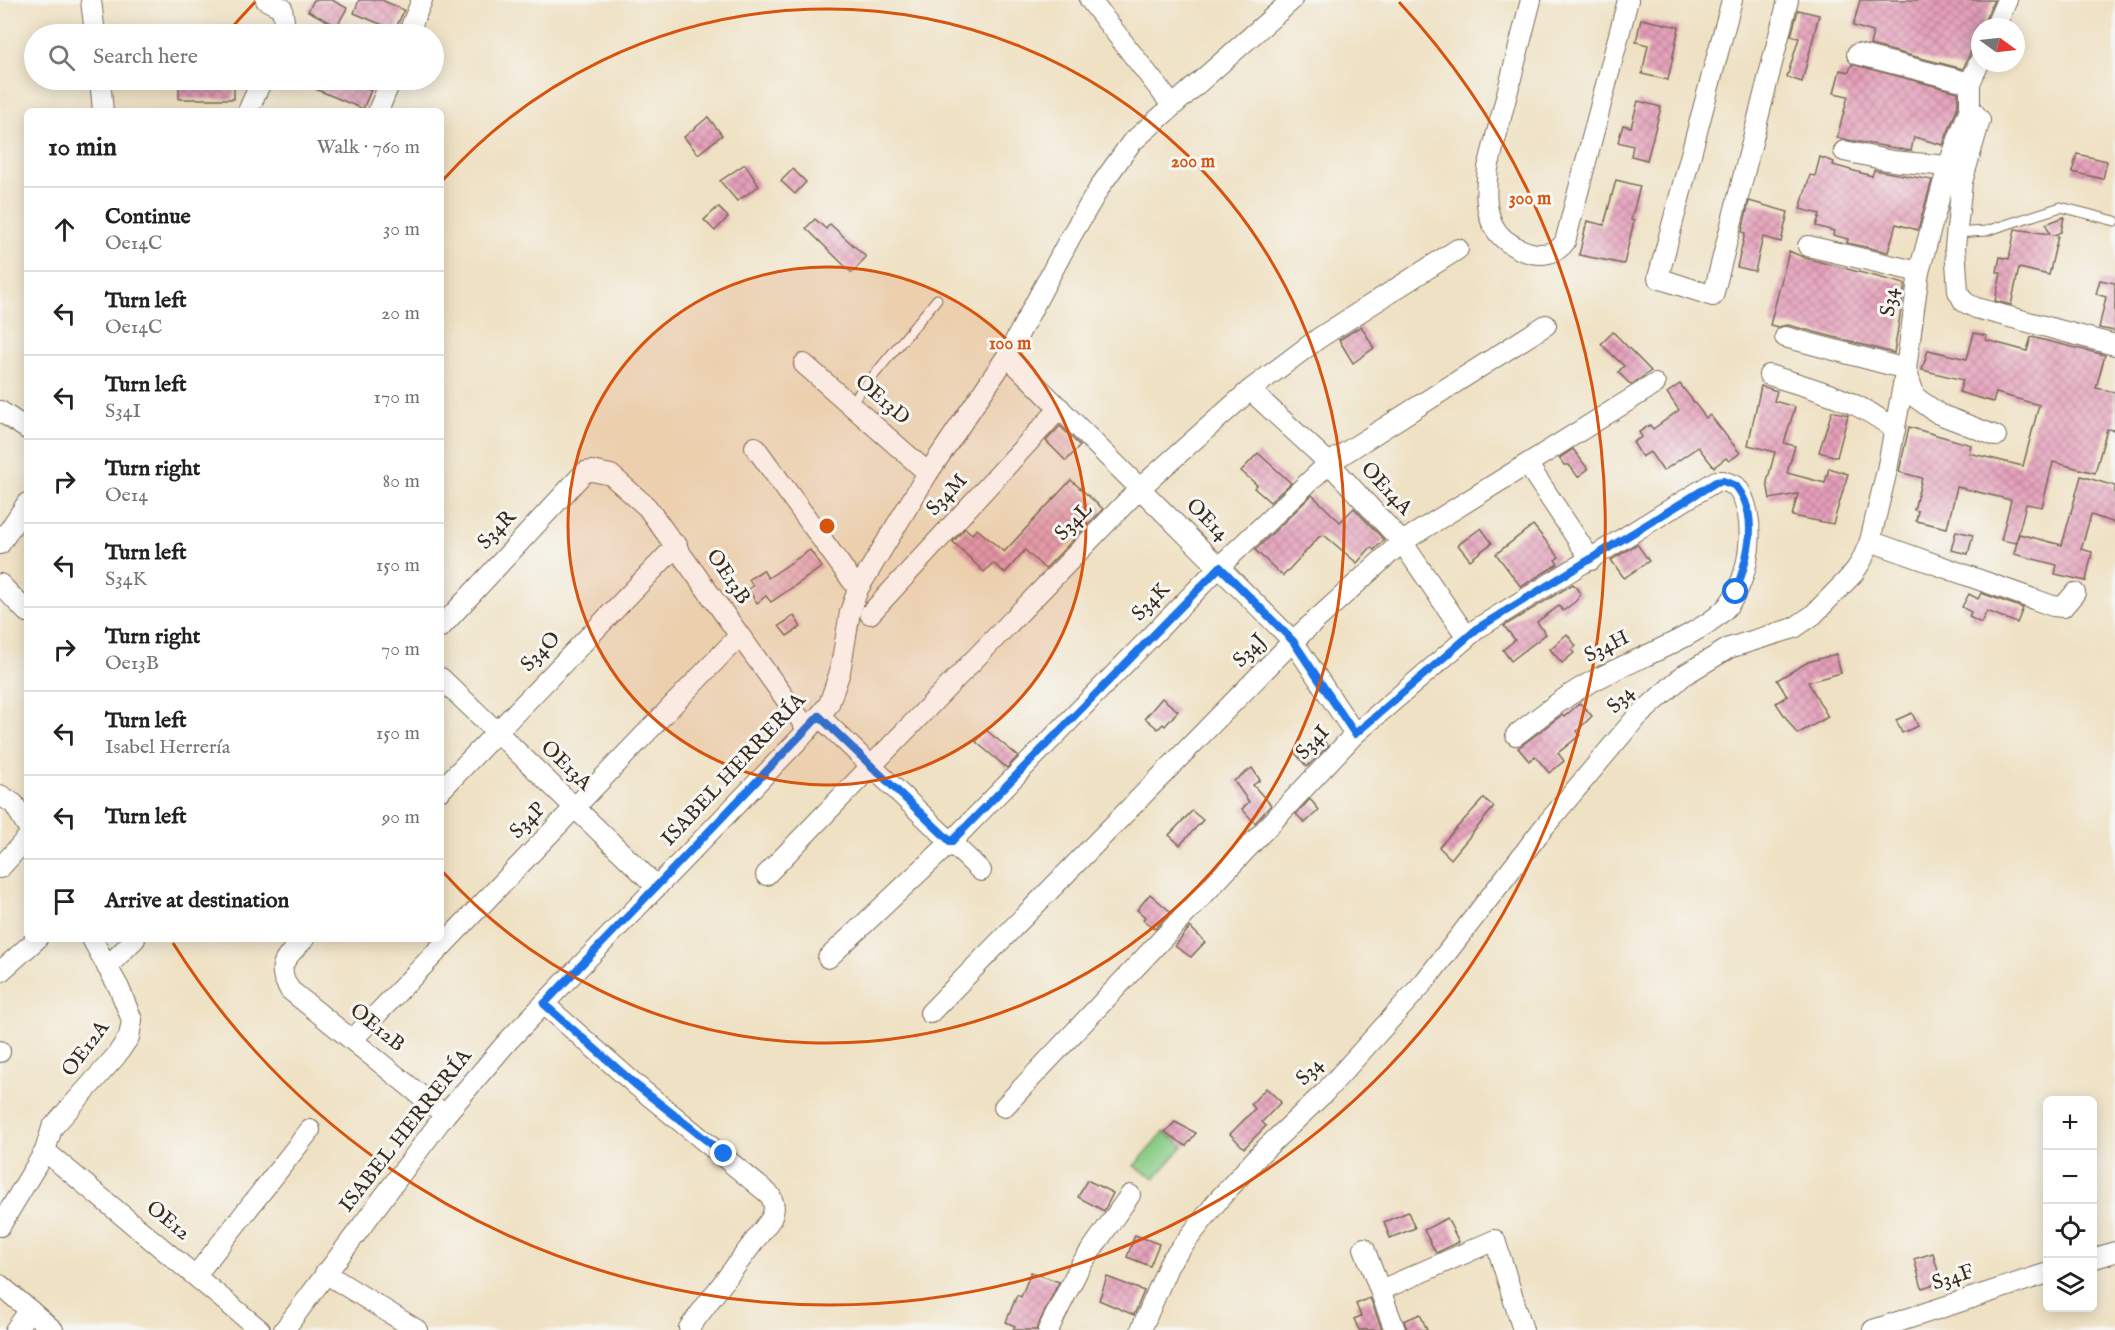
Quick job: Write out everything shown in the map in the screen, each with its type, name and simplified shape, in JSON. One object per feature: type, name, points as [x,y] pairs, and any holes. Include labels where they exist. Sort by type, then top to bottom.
[{"type":"street","points":[[91,0],[94,24]]},
{"type":"street","points":[[266,0],[282,8],[283,24]]},
{"type":"street","points":[[412,24],[422,0]]},
{"type":"street","points":[[1090,0],[1172,105]]},
{"type":"street","name":"ISABEL HERRERÍA","points":[[284,1330],[446,1115],[508,1041],[814,723],[829,704],[840,672],[850,612],[858,589],[928,473],[1007,356],[1101,185],[1131,143],[1292,0]]},
{"type":"street","points":[[1531,0],[1488,168],[1486,188],[1489,212],[1494,227],[1502,238],[1518,248],[1537,254],[1551,253],[1560,249],[1565,242],[1628,0]]},
{"type":"street","points":[[1732,0],[1658,278],[1713,296],[1788,0]]},
{"type":"street","points":[[1999,18],[2007,0]]},
{"type":"street","points":[[1857,54],[1970,83]]},
{"type":"street","name":"S34","points":[[1141,1330],[1170,1262],[1212,1207],[1262,1152],[1324,1093],[1425,981],[1544,827],[1635,719],[1684,675],[1730,648],[1794,628],[1813,615],[1853,574],[1870,541],[1906,369],[1919,272],[1947,166],[1970,108],[1970,83],[1975,72]]},
{"type":"street","points":[[101,90],[103,108]]},
{"type":"street","points":[[249,108],[257,90]]},
{"type":"street","points":[[379,108],[387,90]]},
{"type":"street","points":[[1970,108],[1980,120],[1962,182],[1956,233],[1956,282],[1960,297],[1969,306],[2115,345]]},
{"type":"street","points":[[1844,151],[1892,161],[1947,166]]},
{"type":"street","points":[[1808,246],[1919,272]]},
{"type":"street","name":"S34L","points":[[766,875],[1140,488],[1250,390],[1319,338],[1458,249]]},
{"type":"street","name":"S34K","points":[[828,958],[951,842],[1220,567],[1329,463],[1546,325]]},
{"type":"street","points":[[1785,337],[1906,369],[1915,397],[1939,414],[1996,436]]},
{"type":"street","name":"OE14","points":[[1007,356],[1293,641],[1355,734]]},
{"type":"street","name":"OE13D","points":[[804,364],[928,473]]},
{"type":"street","points":[[1769,375],[1851,401],[1875,414],[1894,430]]},
{"type":"street","name":"S34J","points":[[930,1013],[1293,641],[1402,542],[1655,384]]},
{"type":"street","name":"OE14A","points":[[1250,390],[1329,463],[1402,542],[1467,637]]},
{"type":"street","name":"S34M","points":[[870,614],[1060,408]]},
{"type":"street","points":[[0,411],[24,427]]},
{"type":"street","points":[[755,447],[858,589]]},
{"type":"street","points":[[1528,465],[1591,560]]},
{"type":"street","name":"OE13B","points":[[592,471],[611,475],[638,499],[677,545],[739,636],[814,723],[872,767],[981,871]]},
{"type":"street","name":"S34R","points":[[444,624],[579,478],[585,472],[592,471]]},
{"type":"street","name":"S34I","points":[[1004,1107],[1355,734],[1467,637],[1716,482],[1731,483],[1741,492],[1747,507],[1751,535],[1748,555],[1736,592],[1724,610]]},
{"type":"street","points":[[0,544],[24,508]]},
{"type":"street","points":[[1870,541],[2053,606],[2063,607],[2075,593]]},
{"type":"street","name":"S34O","points":[[444,787],[677,545]]},
{"type":"street","points":[[0,584],[24,609]]},
{"type":"street","name":"S34H","points":[[1516,735],[1588,684],[1699,628],[1724,610]]},
{"type":"street","name":"S34P","points":[[353,1039],[739,636]]},
{"type":"street","name":"OE13A","points":[[444,681],[657,887]]},
{"type":"street","points":[[0,795],[14,804],[24,821]]},
{"type":"street","points":[[0,868],[24,841]]},
{"type":"street","points":[[0,972],[34,942]]},
{"type":"street","name":"OE12A","points":[[45,1151],[52,1128],[116,1056],[129,1037],[132,1020],[94,942]]},
{"type":"street","points":[[107,968],[132,942]]},
{"type":"street","name":"OE12B","points":[[300,942],[284,961],[281,976],[290,990],[446,1115]]},
{"type":"street","points":[[544,1004],[636,1085],[724,1154],[770,1195],[774,1202],[775,1210],[771,1219],[689,1328]]},
{"type":"street","points":[[195,1275],[310,1130]]},
{"type":"street","points":[[0,1226],[45,1151]]},
{"type":"street","name":"OE12","points":[[45,1151],[260,1330]]},
{"type":"street","points":[[1048,1330],[1080,1266],[1130,1195]]},
{"type":"street","points":[[1381,1290],[1495,1240],[1523,1330]]},
{"type":"street","points":[[1364,1248],[1395,1330]]},
{"type":"street","points":[[2095,1258],[2115,1252]]},
{"type":"street","points":[[325,1273],[417,1330]]},
{"type":"street","name":"S34F","points":[[1873,1330],[2043,1275]]},
{"type":"street","points":[[0,1285],[54,1330]]},
{"type":"street","points":[[15,1330],[30,1310]]},
{"type":"lane","points":[[1956,233],[1986,231],[2061,207],[2115,221]]},
{"type":"lane","points":[[850,404],[937,299]]},
{"type":"green space","points":[[1164,1132],[1183,1146],[1155,1178],[1134,1166]]},
{"type":"building","points":[[314,0],[332,0],[347,8],[338,24],[333,24],[308,11]]},
{"type":"building","points":[[359,0],[382,0],[404,10],[398,24],[381,24],[354,13]]},
{"type":"building","points":[[1860,0],[1994,0],[1986,18],[1971,18],[1971,51],[1963,69],[1870,45],[1873,32],[1853,26]]},
{"type":"building","points":[[1798,10],[1819,15],[1802,82],[1787,77],[1799,38],[1791,36]]},
{"type":"building","points":[[1641,19],[1679,27],[1668,80],[1642,74],[1648,45],[1636,42]]},
{"type":"building","points":[[1852,64],[1958,92],[1958,106],[1943,145],[1914,137],[1911,151],[1837,138],[1848,96],[1834,93],[1840,70],[1849,72]]},
{"type":"building","points":[[179,90],[234,90],[234,99],[179,99]]},
{"type":"building","points":[[318,90],[371,90],[363,108]]},
{"type":"building","points":[[1638,101],[1661,107],[1647,160],[1631,156],[1633,146],[1618,142],[1623,125],[1631,127]]},
{"type":"building","points":[[708,117],[722,135],[698,154],[684,137]]},
{"type":"building","points":[[2077,154],[2107,161],[2103,179],[2072,172]]},
{"type":"building","points":[[1820,157],[1834,162],[1833,165],[1872,176],[1874,170],[1932,180],[1918,230],[1896,224],[1888,252],[1847,243],[1848,239],[1833,235],[1834,231],[1816,226],[1820,214],[1800,209],[1810,175],[1815,176]]},
{"type":"building","points":[[745,164],[759,186],[737,201],[720,181]]},
{"type":"building","points":[[793,169],[806,182],[795,194],[781,181]]},
{"type":"building","points":[[1616,180],[1640,186],[1631,220],[1634,221],[1624,264],[1579,255],[1587,221],[1604,225]]},
{"type":"building","points":[[1749,201],[1788,212],[1781,242],[1763,237],[1755,271],[1737,267]]},
{"type":"building","points":[[718,207],[728,217],[715,231],[704,220]]},
{"type":"building","points":[[2064,217],[2061,232],[2054,235],[2058,236],[2049,275],[2019,268],[2011,305],[1995,301],[2001,273],[1997,272],[2000,257],[2009,259],[2015,229],[2050,234],[2046,224]]},
{"type":"building","points":[[815,219],[826,229],[830,224],[866,257],[852,273],[806,228]]},
{"type":"building","points":[[1789,251],[1805,258],[1905,284],[1894,353],[1788,325],[1778,327],[1770,325]]},
{"type":"building","points":[[2100,280],[2115,283],[2115,331],[2099,328],[2106,297],[2096,294]]},
{"type":"building","points":[[1361,326],[1374,348],[1353,363],[1339,340]]},
{"type":"building","points":[[1613,332],[1651,371],[1631,385],[1618,372],[1624,366],[1601,344]]},
{"type":"building","points":[[1974,333],[1987,336],[1986,340],[2027,351],[2031,337],[2105,355],[2096,388],[2115,392],[2115,430],[2107,429],[2095,473],[2053,462],[2042,507],[2026,504],[2016,543],[2001,540],[2011,500],[1957,487],[1947,528],[1916,521],[1918,511],[1914,510],[1922,478],[1899,472],[1909,427],[1971,445],[1969,453],[2023,466],[2039,405],[1996,393],[1993,402],[1959,392],[1963,380],[1922,370],[1928,350],[1967,359]]},
{"type":"building","points":[[1680,384],[1706,418],[1710,415],[1740,453],[1729,461],[1726,458],[1714,467],[1698,447],[1663,471],[1650,452],[1642,457],[1633,442],[1642,437],[1639,432],[1650,425],[1653,429],[1679,410],[1667,393]]},
{"type":"building","points":[[1761,386],[1777,391],[1774,401],[1795,407],[1784,443],[1795,446],[1787,473],[1825,483],[1829,468],[1848,474],[1833,524],[1792,516],[1798,494],[1770,499],[1767,482],[1775,452],[1748,445]]},
{"type":"building","points":[[1832,411],[1848,415],[1837,457],[1819,452]]},
{"type":"building","points":[[1060,426],[1080,446],[1066,461],[1046,441]]},
{"type":"building","points":[[1573,449],[1588,469],[1578,477],[1569,465],[1564,465],[1559,458]]},
{"type":"building","points":[[1258,453],[1291,483],[1270,502],[1254,488],[1257,485],[1241,471]]},
{"type":"building","points":[[2081,476],[2115,486],[2115,523],[2091,515],[2081,549],[2092,552],[2086,581],[2055,574],[2057,565],[2014,554],[2019,534],[2062,545]]},
{"type":"building","points":[[1071,480],[1103,509],[1045,569],[1025,550],[1005,573],[993,563],[984,572],[953,542],[965,528],[972,534],[977,529],[1004,552]]},
{"type":"building","points":[[1312,495],[1340,522],[1354,508],[1384,540],[1374,550],[1371,547],[1357,563],[1324,535],[1319,537],[1283,576],[1255,550]]},
{"type":"building","points":[[1533,525],[1559,557],[1555,560],[1558,564],[1521,587],[1496,554]]},
{"type":"building","points":[[1481,528],[1492,543],[1470,560],[1458,545]]},
{"type":"building","points":[[1956,531],[1973,535],[1968,554],[1951,550]]},
{"type":"building","points":[[1637,544],[1649,561],[1624,578],[1611,560]]},
{"type":"building","points":[[810,550],[822,567],[771,602],[766,596],[757,603],[748,589],[753,586],[749,579],[763,570],[768,578]]},
{"type":"building","points":[[1573,584],[1581,594],[1576,601],[1563,611],[1559,606],[1537,622],[1546,634],[1511,661],[1503,650],[1515,640],[1504,626]]},
{"type":"building","points":[[1981,593],[2023,608],[2017,623],[1987,611],[1981,623],[1969,617],[1971,612],[1962,607],[1969,594],[1978,599]]},
{"type":"building","points":[[794,616],[801,627],[787,636],[779,626]]},
{"type":"building","points":[[1567,634],[1576,646],[1571,650],[1574,653],[1562,663],[1550,649]]},
{"type":"building","points":[[1836,654],[1841,673],[1808,682],[1828,717],[1797,734],[1776,703],[1787,696],[1777,680],[1808,662]]},
{"type":"building","points":[[1162,698],[1178,711],[1165,726],[1163,724],[1158,729],[1145,718]]},
{"type":"building","points":[[1580,703],[1592,716],[1577,731],[1580,735],[1558,753],[1564,761],[1549,773],[1535,756],[1529,761],[1518,748],[1562,715],[1564,717]]},
{"type":"building","points":[[1912,713],[1918,726],[1902,733],[1896,720]]},
{"type":"building","points":[[986,730],[1018,756],[1007,768],[976,742]]},
{"type":"building","points":[[1319,735],[1328,746],[1307,767],[1296,754]]},
{"type":"building","points":[[1252,768],[1260,780],[1253,785],[1271,805],[1255,823],[1242,809],[1249,802],[1234,781]]},
{"type":"building","points":[[1484,798],[1494,807],[1451,859],[1439,847]]},
{"type":"building","points":[[1310,799],[1319,810],[1305,823],[1296,814]]},
{"type":"building","points":[[1192,811],[1203,820],[1180,845],[1169,835]]},
{"type":"building","points":[[1150,894],[1171,912],[1155,929],[1143,920],[1145,917],[1137,910]]},
{"type":"building","points":[[1190,927],[1205,942],[1191,957],[1175,946]]},
{"type":"building","points":[[1266,1088],[1281,1102],[1262,1122],[1266,1126],[1244,1148],[1230,1134],[1255,1109],[1251,1104]]},
{"type":"building","points":[[1175,1122],[1196,1133],[1186,1146],[1165,1132]]},
{"type":"building","points":[[1087,1180],[1113,1193],[1104,1211],[1078,1197]]},
{"type":"building","points":[[1408,1212],[1415,1228],[1390,1238],[1384,1222]]},
{"type":"building","points":[[1447,1218],[1459,1242],[1436,1253],[1424,1230]]},
{"type":"building","points":[[1135,1235],[1159,1244],[1150,1266],[1127,1257]]},
{"type":"building","points":[[1933,1253],[1941,1282],[1922,1288],[1914,1259]]},
{"type":"building","points":[[1031,1272],[1059,1282],[1036,1330],[1013,1330],[1015,1326],[1006,1322],[1017,1295],[1021,1297]]},
{"type":"building","points":[[1107,1277],[1144,1291],[1134,1315],[1099,1300]]},
{"type":"building","points":[[1370,1298],[1382,1330],[1359,1330],[1354,1319],[1361,1316],[1356,1304]]},
{"type":"building","points":[[1420,1314],[1427,1330],[1407,1330],[1404,1321]]},
{"type":"route","points":[[724,1154],[636,1085],[544,1004],[819,716],[951,842],[1220,567],[1293,641],[1355,734],[1478,628],[1716,482],[1723,481],[1736,486],[1747,507],[1750,545],[1736,592]]}]
